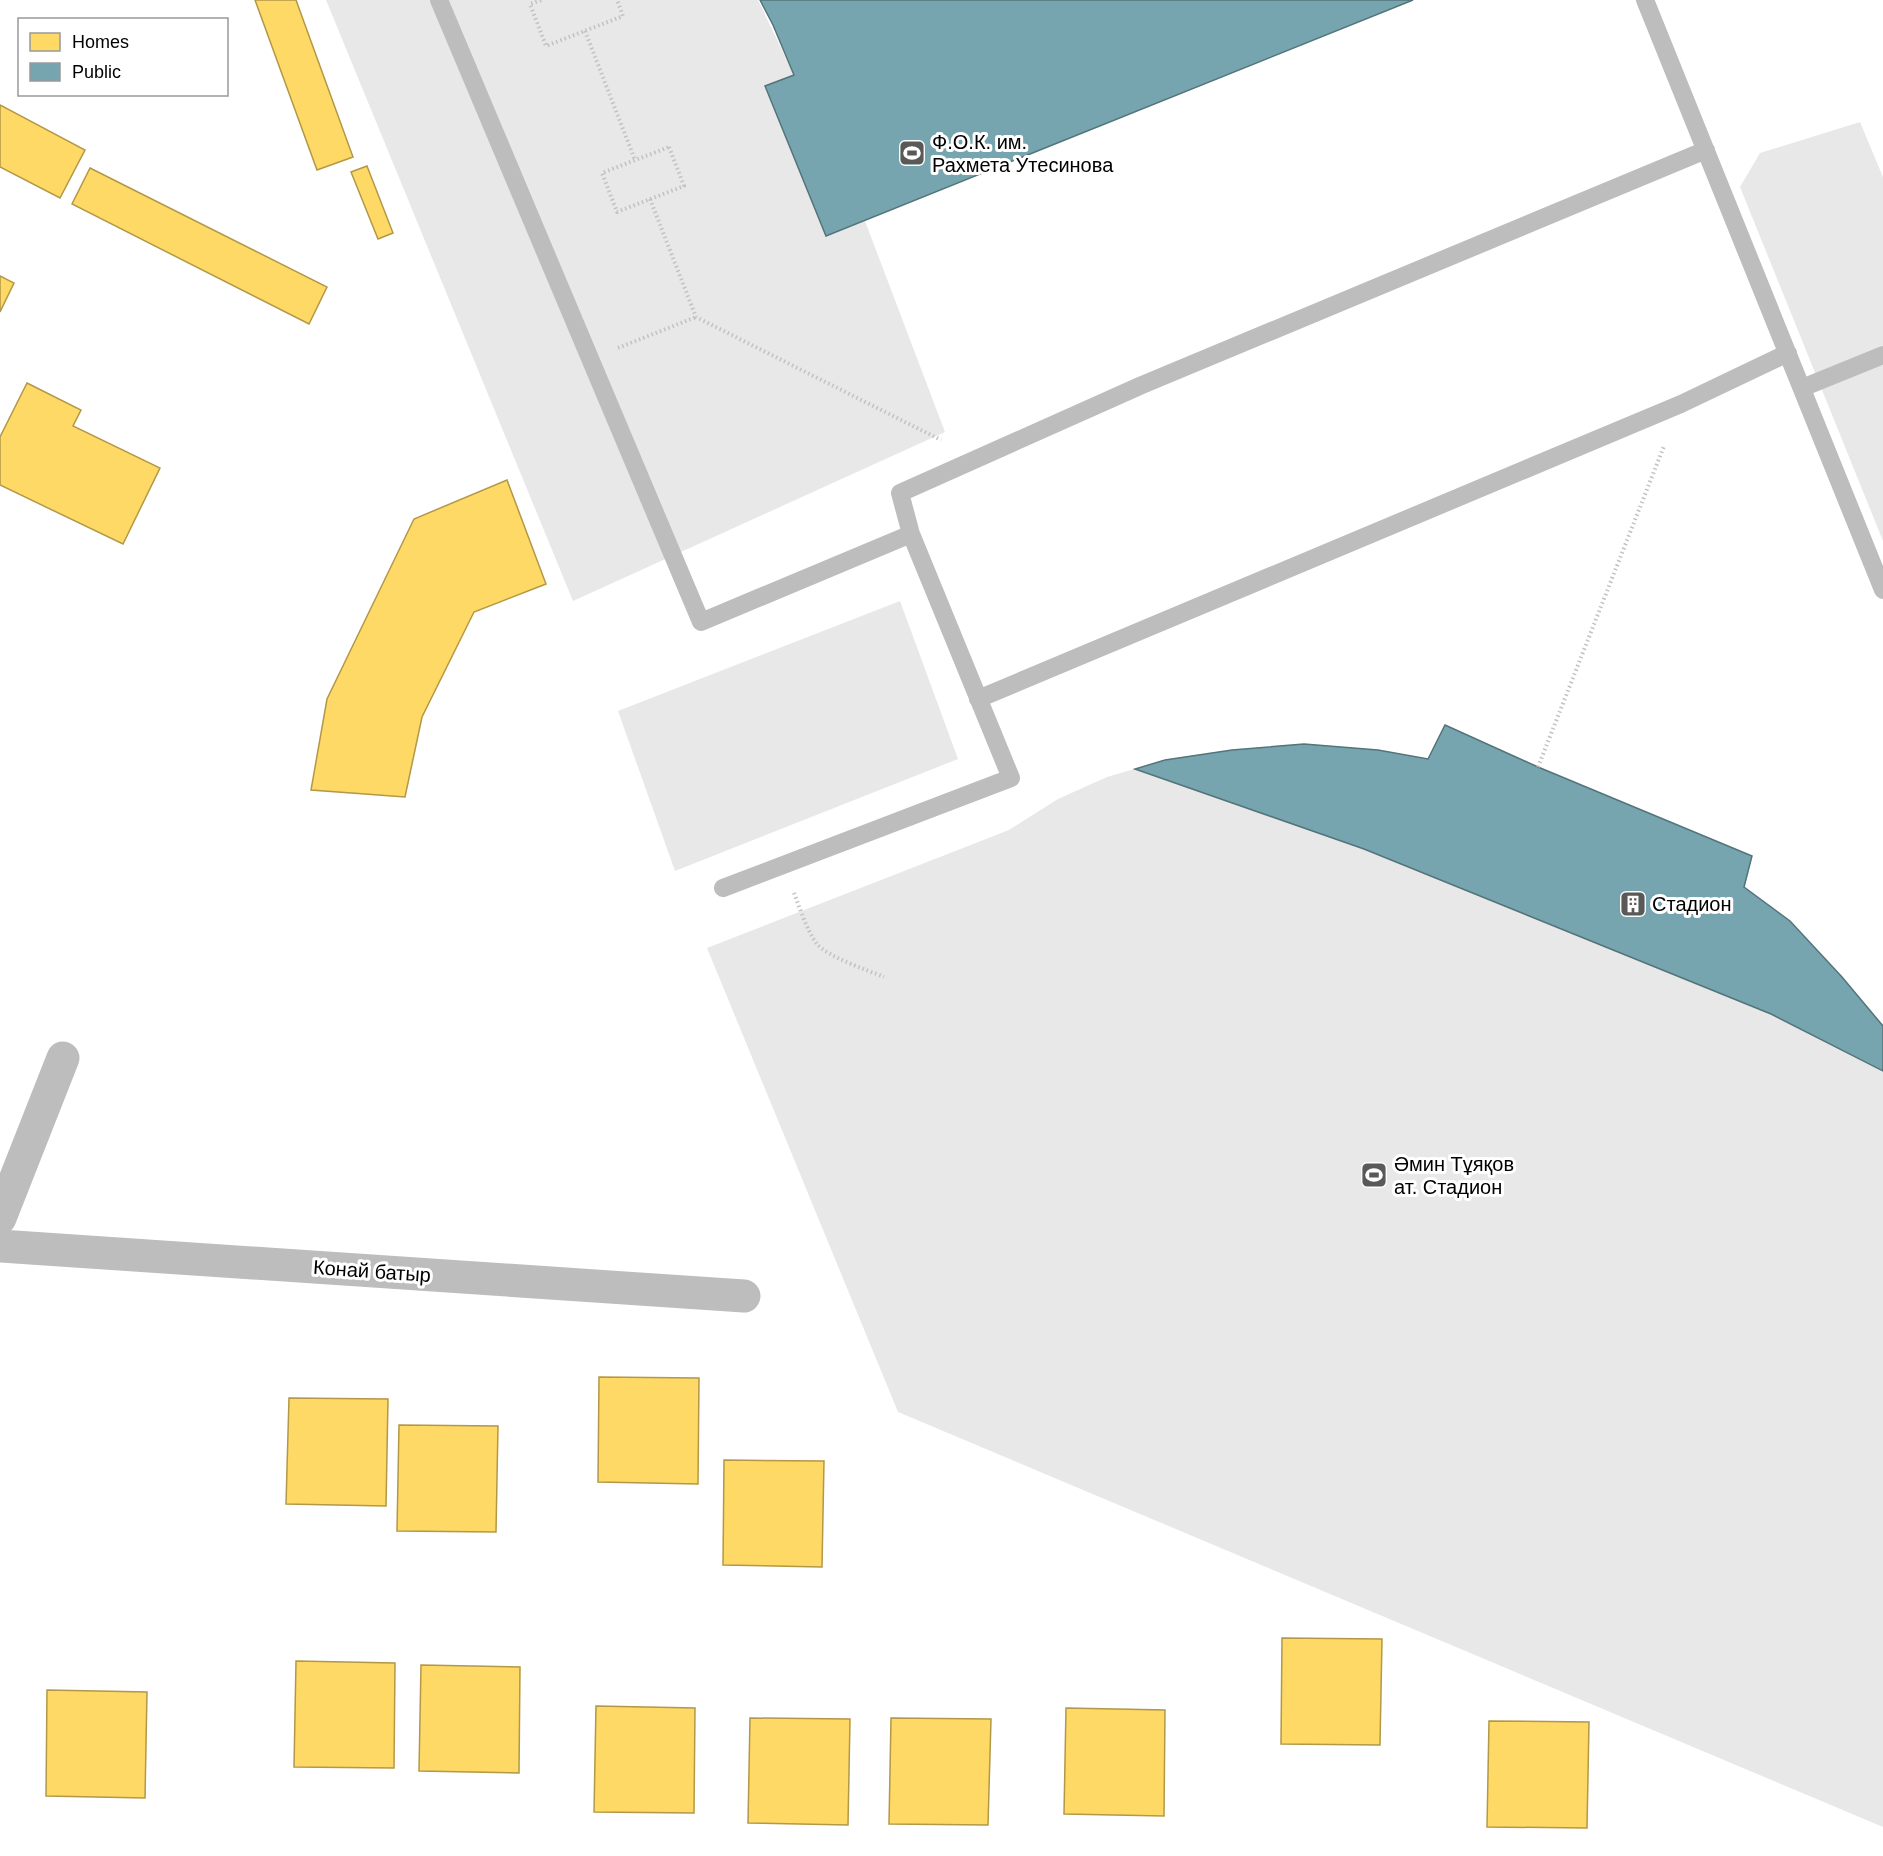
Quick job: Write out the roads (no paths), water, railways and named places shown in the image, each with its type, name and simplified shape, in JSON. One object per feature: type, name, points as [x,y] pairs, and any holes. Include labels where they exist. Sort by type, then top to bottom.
[{"type":"street","points":[[0,1218],[63,1058]]},
{"type":"street","name":"Конай батыр","points":[[0,1246],[744,1296]]},
{"type":"lane","points":[[439,0],[701,622],[911,534]]},
{"type":"lane","points":[[1646,0],[1883,590]]},
{"type":"lane","points":[[723,888],[1011,778],[911,534],[900,493],[1142,385],[1706,150]]},
{"type":"lane","points":[[978,699],[1681,404],[1788,353]]},
{"type":"lane","points":[[1802,388],[1883,355]]},
{"type":"place","name":"Ф.О.К. им. Рахмета Утесинова","points":[[912,153]]},
{"type":"place","name":"Стадион","points":[[1633,904]]},
{"type":"place","name":"Әмин Тұяқов ат. Стадион","points":[[1374,1175]]}]
